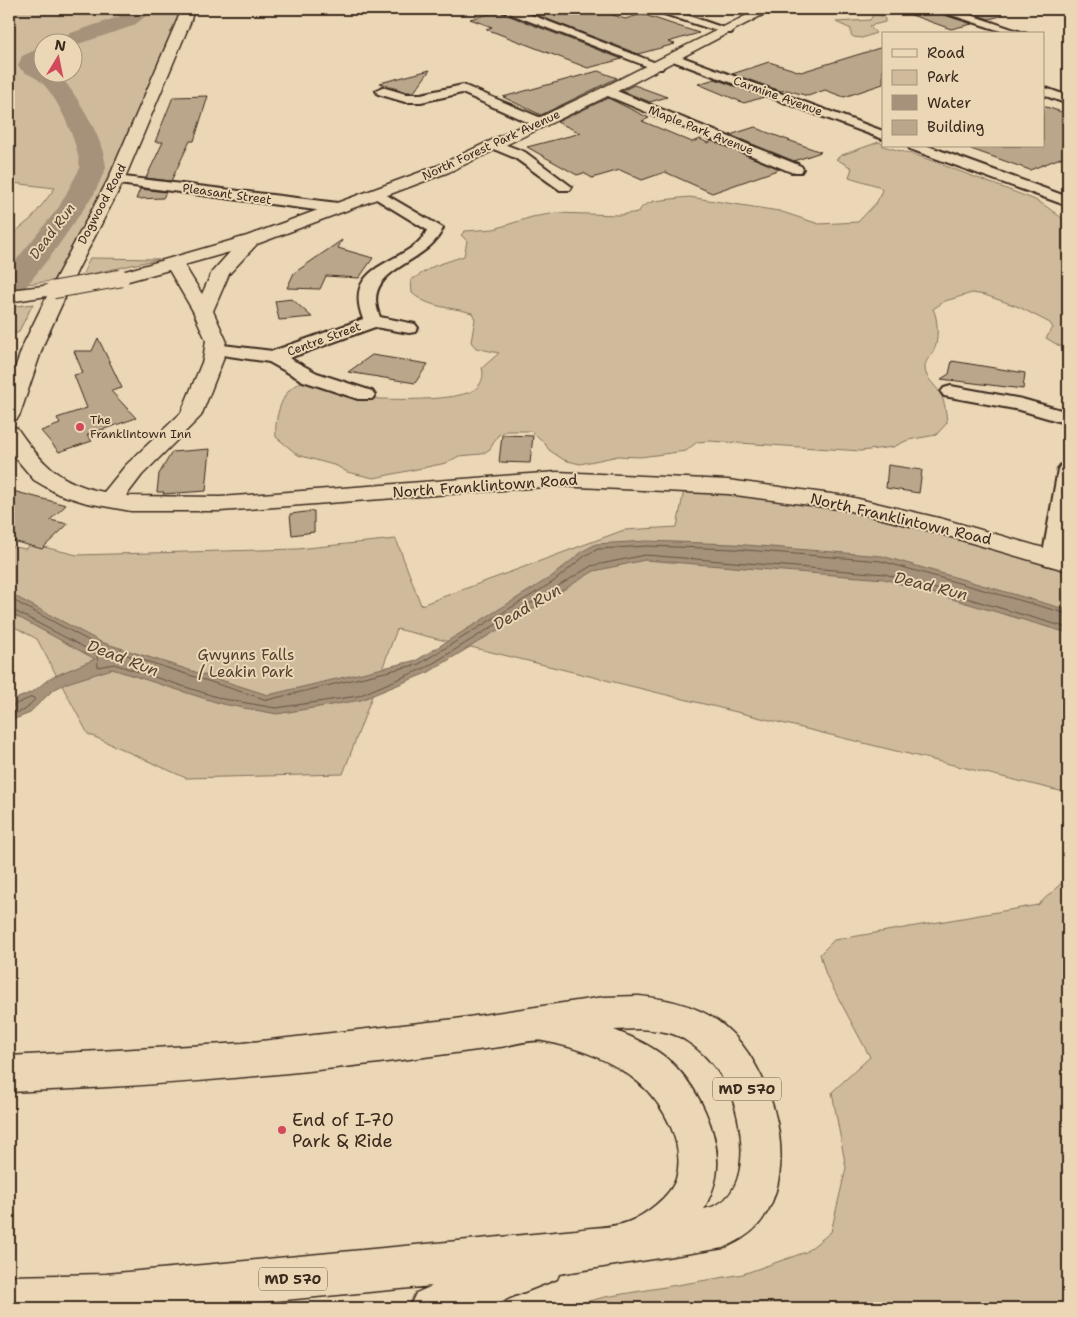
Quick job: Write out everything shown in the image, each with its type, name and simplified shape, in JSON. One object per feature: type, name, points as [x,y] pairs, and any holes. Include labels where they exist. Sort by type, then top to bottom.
[{"type":"main road","name":"Dogwood Road","points":[[11,402],[49,310],[116,180],[184,23],[188,9]]},
{"type":"main road","name":"North Forest Park Avenue","points":[[120,283],[252,240],[443,169],[658,66],[768,9]]},
{"type":"main road","points":[[198,302],[221,272],[252,240]]},
{"type":"main road","points":[[110,500],[134,470],[190,416],[202,391],[215,349],[216,340],[198,302],[174,264]]},
{"type":"main road","points":[[9,296],[120,283],[163,287],[198,302]]},
{"type":"main road","name":"North Franklintown Road","points":[[9,433],[22,453],[48,478],[86,494],[110,500],[156,505],[220,504],[557,479],[728,486],[846,503],[934,524],[1060,561]]},
{"type":"main road","name":"MD 570","points":[[9,1074],[152,1068],[289,1056],[536,1025],[598,1014],[656,1013],[698,1027],[726,1050],[739,1070],[752,1103],[760,1141],[758,1179],[755,1194],[748,1208],[738,1219],[722,1227],[633,1240],[576,1251],[106,1296],[9,1298]]},
{"type":"main road","points":[[536,1025],[584,1036],[635,1058],[652,1070],[667,1086],[685,1115],[693,1135],[698,1160],[696,1179],[685,1201],[667,1222],[661,1227],[633,1240]]},
{"type":"main road","points":[[432,1308],[576,1251]]},
{"type":"street","points":[[507,9],[658,66]]},
{"type":"street","points":[[660,9],[727,31]]},
{"type":"street","points":[[943,9],[1016,32]]},
{"type":"street","name":"Carmine Avenue","points":[[674,58],[882,134]]},
{"type":"street","points":[[382,91],[405,98],[422,98],[463,89],[541,123]]},
{"type":"street","name":"Maple Park Avenue","points":[[607,91],[796,169]]},
{"type":"street","points":[[1044,91],[1068,100]]},
{"type":"street","points":[[496,145],[520,156],[565,187]]},
{"type":"street","points":[[920,148],[1068,202]]},
{"type":"street","name":"Pleasant Street","points":[[116,180],[338,208]]},
{"type":"street","points":[[378,194],[435,228],[434,234],[427,242],[399,260],[372,283],[366,301],[373,320],[409,328]]},
{"type":"street","name":"Centre Street","points":[[274,357],[354,330],[373,320]]},
{"type":"street","points":[[215,349],[274,357],[310,377],[366,395]]},
{"type":"street","points":[[951,392],[1022,405],[1068,418]]},
{"type":"street","points":[[1060,561],[1068,469]]},
{"type":"green space","points":[[9,9],[182,9],[120,156],[95,207],[53,281],[9,286],[9,237],[32,218],[55,188],[12,183],[9,176]]},
{"type":"green space","points":[[862,9],[883,11],[881,16],[885,19],[885,22],[869,26],[876,33],[862,38],[854,37],[851,35],[851,29],[836,22],[870,20],[872,12]]},
{"type":"green space","points":[[879,142],[882,144],[882,148],[890,148],[919,156],[1033,199],[1068,222],[1068,351],[1046,338],[1053,328],[1050,323],[1019,307],[985,295],[972,293],[945,301],[933,309],[937,323],[937,341],[934,350],[927,359],[925,370],[942,396],[947,423],[936,435],[908,440],[893,447],[861,451],[709,441],[697,442],[686,451],[640,457],[618,456],[580,464],[564,460],[549,450],[544,442],[531,431],[507,431],[498,435],[490,449],[482,454],[459,456],[446,463],[374,478],[347,472],[337,466],[298,455],[276,437],[276,421],[284,397],[295,385],[302,382],[308,381],[319,384],[340,395],[373,399],[431,399],[448,397],[463,394],[479,386],[483,377],[482,368],[499,353],[476,348],[471,342],[475,319],[472,313],[433,305],[412,293],[411,280],[434,266],[464,256],[467,241],[461,235],[465,231],[494,229],[532,217],[556,213],[620,215],[638,212],[643,206],[654,201],[689,197],[779,211],[819,224],[858,222],[877,202],[882,190],[878,186],[849,177],[852,168],[836,159],[842,155]]},
{"type":"green space","points":[[90,258],[159,259],[82,276]]},
{"type":"green space","points":[[33,304],[18,333],[9,333],[9,307]]},
{"type":"green space","name":"Gwynns Falls / Leakin Park","points":[[684,490],[778,498],[864,513],[952,536],[1068,570],[1068,793],[397,629],[343,774],[186,778],[88,734],[37,639],[9,624],[9,546],[26,549],[31,544],[77,555],[297,549],[396,539],[421,605],[624,530],[677,527]]},
{"type":"green space","points":[[1068,877],[1068,1308],[561,1308],[605,1297],[743,1274],[806,1252],[831,1232],[846,1168],[832,1092],[870,1057],[826,975],[820,954],[834,940],[1038,905]]},
{"type":"water","name":"Dead Run","points":[[9,270],[31,272],[9,295]]},
{"type":"water","name":"Dead Run","points":[[646,541],[734,544],[882,556],[1068,610],[1068,633],[884,579],[645,560],[594,571],[429,672],[361,700],[277,714],[222,704],[112,669],[67,683],[53,690],[28,714],[9,721],[9,702],[34,691],[50,678],[95,659],[9,612],[9,593],[101,642],[268,695],[417,660],[551,577],[583,551],[596,544]]},
{"type":"building","points":[[521,9],[596,9],[625,19],[642,14],[699,33],[668,42],[675,44],[638,54]]},
{"type":"building","points":[[903,9],[936,9],[938,13],[972,24],[951,29],[903,12]]},
{"type":"building","points":[[958,9],[1001,9],[1001,16],[989,19]]},
{"type":"building","points":[[501,11],[622,59],[588,68],[486,29],[492,27],[470,19]]},
{"type":"building","points":[[882,47],[882,84],[844,97],[825,90],[808,96],[787,90],[781,91],[732,74],[769,62],[801,72]]},
{"type":"building","points":[[430,70],[414,92],[406,92],[380,83]]},
{"type":"building","points":[[598,71],[617,78],[541,115],[503,97]]},
{"type":"building","points":[[715,79],[764,97],[744,103],[698,84]]},
{"type":"building","points":[[634,85],[667,97],[650,102],[622,91]]},
{"type":"building","points":[[208,96],[194,141],[190,141],[171,181],[146,178],[163,142],[155,142],[173,97]]},
{"type":"building","points":[[608,98],[649,118],[642,121],[692,142],[700,139],[708,143],[712,141],[780,169],[712,193],[665,172],[642,180],[620,170],[592,178],[584,173],[577,175],[527,147],[581,133],[557,122]]},
{"type":"building","points":[[1044,106],[1068,114],[1068,155],[1030,170],[971,149],[1044,148]]},
{"type":"building","points":[[755,127],[821,152],[794,161],[730,135]]},
{"type":"building","points":[[140,189],[166,192],[163,198],[136,199]]},
{"type":"building","points":[[342,240],[338,248],[373,258],[359,278],[326,276],[320,289],[287,288],[294,273]]},
{"type":"building","points":[[292,299],[312,317],[279,320],[275,301]]},
{"type":"building","points":[[98,338],[122,388],[111,391],[136,418],[87,435],[92,441],[59,452],[41,431],[60,424],[57,418],[87,408],[74,375],[83,373],[74,351],[92,351]]},
{"type":"building","points":[[372,355],[428,364],[415,383],[348,372]]},
{"type":"building","points":[[952,361],[1025,373],[1023,389],[941,379],[949,374]]},
{"type":"building","points":[[502,435],[533,436],[530,463],[499,462]]},
{"type":"building","points":[[210,449],[206,491],[163,494],[164,492],[157,492],[159,474],[172,452]]},
{"type":"building","points":[[888,465],[922,470],[919,493],[886,488]]},
{"type":"building","points":[[9,490],[66,505],[50,520],[68,524],[42,549],[9,540]]},
{"type":"building","points":[[314,511],[314,532],[292,535],[290,514]]},
{"type":"waterway","name":"Dead Run","points":[[82,36],[126,22],[136,16],[135,13],[114,9]]},
{"type":"waterway","name":"Dead Run","points":[[32,60],[29,66],[32,68]]},
{"type":"waterway","name":"Dead Run","points":[[9,287],[43,247],[69,211],[89,179],[93,168],[93,160],[84,136],[54,82]]},
{"type":"place","name":"The Franklintown Inn","points":[[80,427]]},
{"type":"place","name":"End of I-70 Park & Ride","points":[[282,1130]]}]
